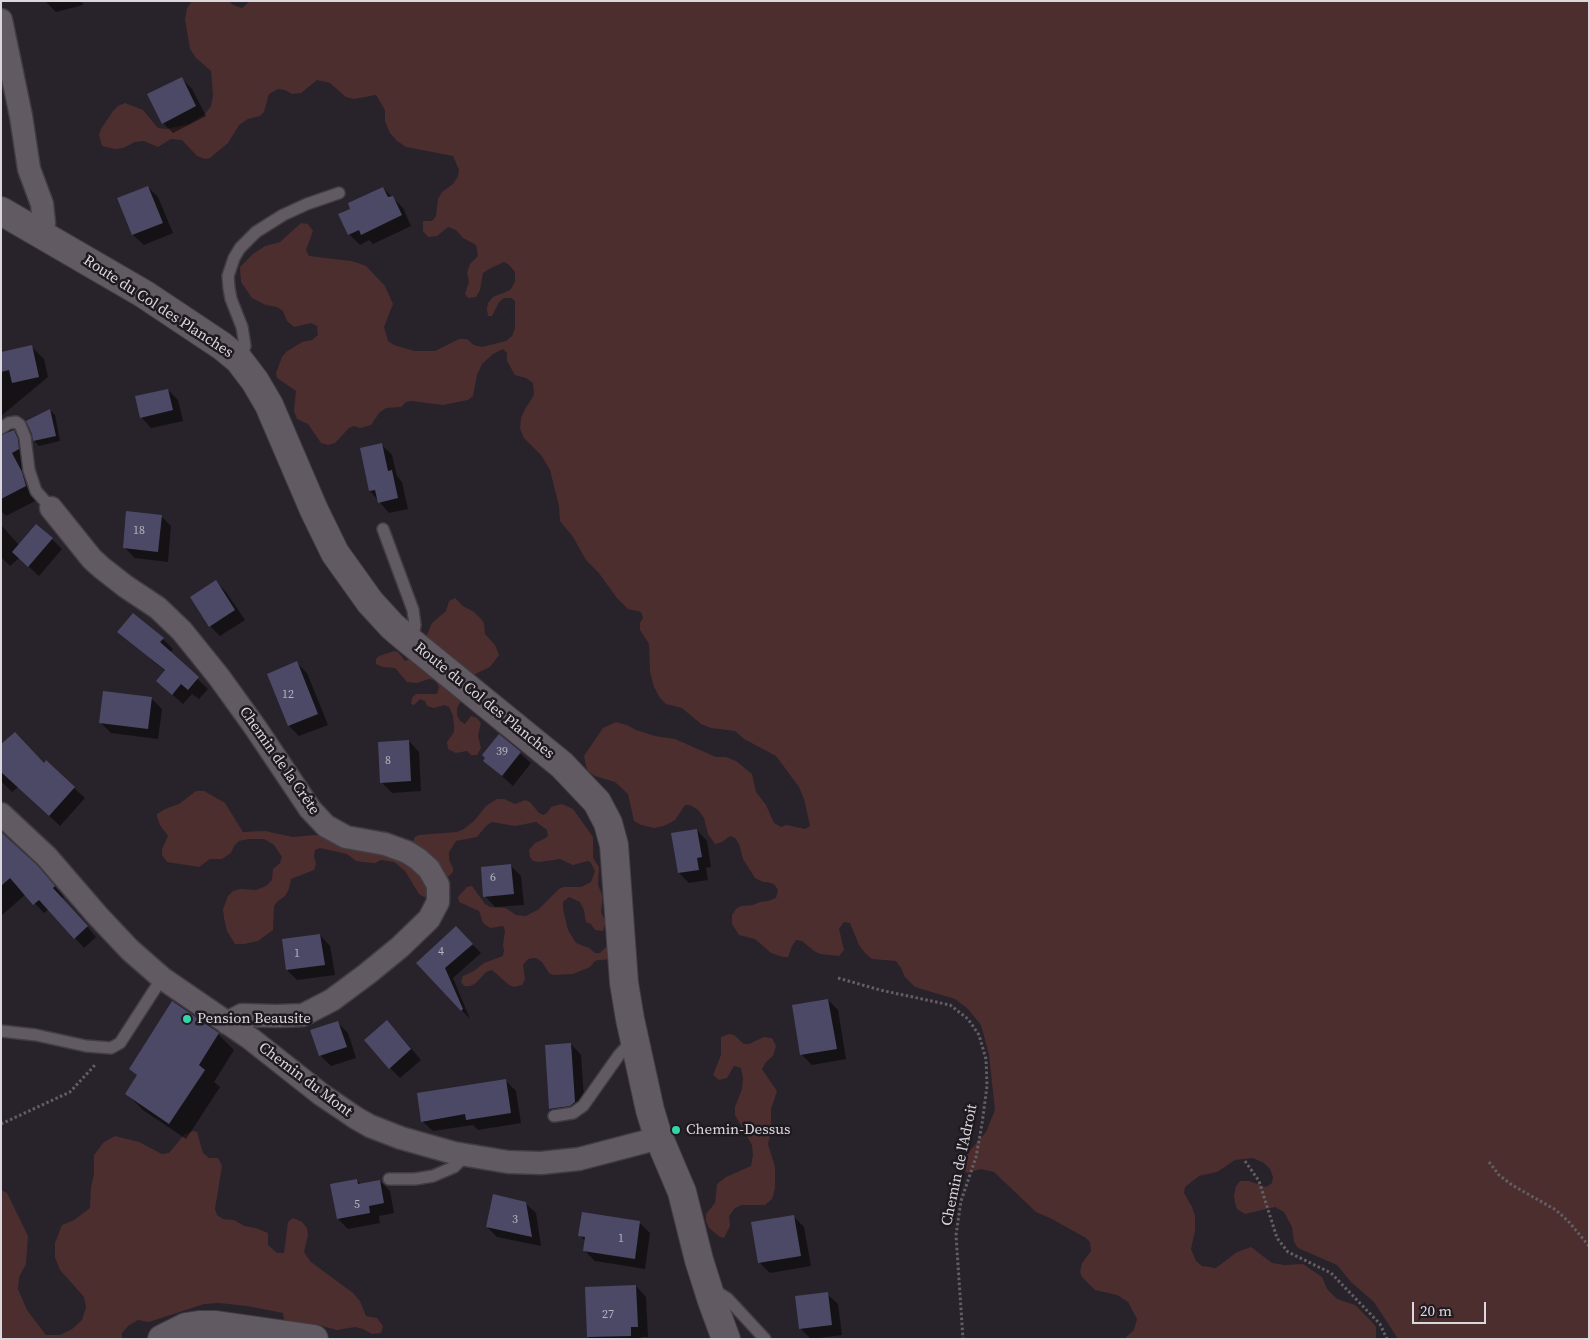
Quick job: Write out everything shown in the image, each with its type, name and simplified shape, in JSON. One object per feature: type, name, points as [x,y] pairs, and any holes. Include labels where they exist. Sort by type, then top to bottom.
[{"type":"street","points":[[1,20],[22,116],[29,169],[42,204],[44,223],[42,234]]},
{"type":"street","name":"Route du Col des Planches","points":[[1,211],[144,294],[222,346],[239,360],[255,381],[269,405],[314,510],[335,553],[370,602],[408,640],[562,765],[598,802],[608,823],[614,845],[618,878],[624,983],[650,1110],[659,1138],[682,1192],[698,1260],[726,1339]]},
{"type":"street","name":"Chemin de la Crête","points":[[51,508],[92,559],[125,586],[158,608],[182,631],[239,706],[310,809],[326,826],[346,837],[385,844],[407,852],[418,858],[429,869],[438,884],[438,902],[428,919],[400,947],[332,1000],[303,1015],[242,1015],[227,1023]]},
{"type":"street","name":"Chemin du Mont","points":[[1,814],[47,858],[130,950],[162,978],[287,1066],[322,1095],[356,1118],[401,1138],[461,1154],[508,1162],[566,1162],[659,1138]]},
{"type":"street","points":[[162,1339],[186,1327],[199,1325],[216,1325],[314,1339]]},
{"type":"lane","points":[[239,360],[245,346],[242,327],[231,299],[228,276],[234,258],[240,248],[256,232],[283,215],[307,204],[339,194]]},
{"type":"lane","name":"Chemin de la Crête","points":[[1,428],[9,423],[16,422],[20,425],[25,436],[28,470],[36,491],[51,508]]},
{"type":"lane","points":[[383,529],[413,610],[414,631],[408,640]]},
{"type":"lane","points":[[1,1031],[36,1035],[86,1046],[111,1048],[120,1043],[162,978]]},
{"type":"lane","points":[[554,1116],[573,1114],[583,1106],[619,1055],[635,1039]]},
{"type":"lane","points":[[389,1179],[415,1179],[433,1176],[454,1167],[459,1162],[461,1154]]},
{"type":"lane","points":[[707,1288],[717,1291],[728,1300],[765,1339]]},
{"type":"path","name":"Chemin de l'Adroit","points":[[838,978],[880,990],[950,1005],[968,1019],[979,1034],[986,1059],[987,1086],[981,1133],[976,1157],[961,1201],[956,1235],[963,1339]]},
{"type":"path","points":[[1,1124],[70,1092],[111,1048]]},
{"type":"path","points":[[1246,1161],[1259,1181],[1277,1238],[1288,1252],[1331,1273],[1380,1324],[1387,1339]]},
{"type":"path","points":[[1489,1162],[1499,1174],[1512,1184],[1556,1210],[1589,1246]]},
{"type":"shaded area","points":[[192,1],[229,1],[233,5],[242,8],[250,1],[1589,1],[1589,1339],[1398,1339],[1374,1302],[1351,1282],[1337,1265],[1298,1248],[1294,1242],[1292,1227],[1284,1212],[1275,1207],[1245,1214],[1237,1209],[1234,1195],[1236,1186],[1240,1181],[1249,1181],[1266,1187],[1272,1183],[1273,1177],[1270,1169],[1264,1163],[1253,1158],[1235,1160],[1217,1172],[1199,1176],[1185,1187],[1184,1193],[1195,1216],[1195,1231],[1191,1249],[1196,1261],[1202,1266],[1216,1268],[1237,1252],[1251,1247],[1272,1263],[1284,1265],[1303,1264],[1322,1277],[1327,1289],[1337,1299],[1355,1305],[1373,1323],[1376,1327],[1376,1339],[1124,1339],[1134,1330],[1137,1319],[1128,1302],[1117,1295],[1095,1290],[1082,1277],[1080,1272],[1082,1263],[1091,1251],[1090,1242],[1052,1219],[1036,1212],[994,1172],[981,1169],[967,1173],[964,1170],[963,1162],[966,1155],[986,1132],[995,1110],[989,1055],[981,1025],[967,1008],[955,999],[915,987],[905,977],[896,961],[872,959],[859,945],[850,923],[844,922],[839,929],[844,950],[839,956],[820,954],[802,941],[796,940],[788,957],[783,957],[771,953],[755,939],[739,935],[732,924],[732,915],[736,909],[741,906],[753,905],[776,898],[778,890],[774,884],[755,878],[743,859],[739,844],[735,838],[730,836],[722,842],[715,844],[708,834],[704,818],[698,810],[690,805],[685,805],[675,820],[664,826],[654,828],[641,825],[634,821],[628,794],[615,782],[595,776],[588,771],[584,756],[603,728],[616,722],[655,736],[675,739],[716,757],[726,757],[736,761],[752,774],[756,792],[766,805],[774,823],[781,827],[787,825],[805,829],[810,826],[804,799],[799,787],[776,756],[744,739],[735,731],[711,728],[701,724],[682,708],[666,704],[660,698],[654,687],[650,672],[649,644],[640,630],[640,623],[643,618],[641,612],[628,609],[617,598],[598,572],[586,560],[573,537],[560,521],[559,506],[550,470],[541,455],[524,438],[520,429],[521,418],[534,395],[533,383],[526,378],[515,375],[507,361],[507,353],[503,349],[493,354],[482,364],[477,375],[473,396],[468,400],[443,405],[411,401],[406,402],[401,407],[386,408],[379,413],[371,425],[349,428],[335,443],[328,445],[321,443],[308,424],[297,419],[294,411],[296,391],[277,378],[276,373],[286,352],[302,342],[312,340],[318,335],[317,326],[311,323],[294,327],[287,321],[283,311],[252,298],[241,282],[240,267],[253,254],[265,246],[280,242],[301,223],[308,224],[313,231],[306,250],[309,256],[361,264],[366,266],[385,286],[393,304],[384,327],[388,341],[394,345],[414,351],[435,351],[459,339],[467,339],[474,345],[482,347],[506,341],[512,336],[515,328],[515,301],[511,298],[504,298],[499,302],[492,316],[488,316],[487,309],[488,303],[493,297],[510,290],[515,282],[515,272],[504,262],[491,268],[483,273],[480,290],[476,297],[468,298],[465,294],[469,282],[467,273],[470,264],[478,256],[476,245],[463,238],[456,230],[448,227],[437,236],[428,237],[423,231],[423,221],[432,221],[436,216],[438,199],[442,192],[453,184],[458,176],[459,170],[453,156],[406,147],[397,141],[390,133],[385,121],[385,110],[376,95],[354,99],[346,97],[330,83],[317,80],[301,93],[292,94],[278,89],[269,94],[264,112],[260,116],[248,119],[239,125],[228,143],[210,158],[205,159],[197,156],[182,140],[171,139],[158,147],[144,141],[115,149],[102,146],[99,135],[101,129],[113,111],[125,103],[143,110],[158,128],[166,129],[189,124],[205,114],[211,106],[213,96],[211,71],[196,58],[190,49],[185,19],[187,8]]},
{"type":"shaded area","points":[[455,598],[481,619],[484,623],[485,634],[495,645],[499,655],[490,667],[467,678],[461,701],[457,708],[457,715],[460,721],[465,724],[471,716],[477,718],[481,723],[478,736],[481,748],[477,755],[471,755],[467,751],[456,753],[448,749],[447,742],[454,732],[453,716],[449,707],[444,705],[434,708],[427,706],[425,701],[420,699],[414,705],[411,704],[412,698],[416,694],[437,694],[439,687],[435,680],[429,679],[417,683],[407,682],[395,668],[376,664],[376,659],[379,656],[394,651],[398,652],[405,661],[410,659],[427,635],[432,623],[446,611],[449,601]]},
{"type":"shaded area","points":[[196,791],[204,791],[225,803],[243,832],[265,831],[293,837],[314,835],[411,846],[415,837],[419,835],[457,832],[464,829],[474,821],[486,806],[497,799],[504,799],[515,804],[525,800],[530,802],[543,815],[551,807],[562,804],[573,809],[593,837],[593,858],[599,867],[598,885],[603,897],[601,912],[606,922],[603,931],[595,930],[591,924],[586,922],[584,910],[580,902],[569,897],[563,902],[568,930],[576,943],[589,948],[595,953],[600,953],[606,947],[611,946],[613,959],[595,961],[590,967],[573,974],[553,975],[549,973],[542,962],[533,958],[528,959],[523,965],[525,979],[522,985],[514,987],[509,985],[492,970],[486,972],[476,983],[470,986],[464,986],[461,982],[463,976],[474,971],[484,963],[503,956],[504,950],[505,931],[503,926],[490,928],[483,923],[479,911],[459,902],[458,897],[467,887],[472,886],[485,904],[490,907],[506,908],[516,915],[526,916],[539,909],[559,889],[564,887],[581,887],[591,882],[595,871],[588,861],[573,865],[560,859],[533,861],[529,850],[535,843],[548,836],[547,830],[536,822],[515,826],[492,822],[477,837],[456,841],[449,852],[449,860],[453,872],[448,877],[439,867],[431,895],[424,897],[419,894],[405,871],[394,862],[381,860],[375,863],[356,861],[347,854],[320,848],[315,850],[316,864],[314,870],[291,879],[285,896],[274,906],[273,930],[258,941],[235,944],[227,931],[224,918],[223,909],[228,896],[233,891],[240,889],[256,890],[266,886],[272,880],[273,869],[280,863],[282,857],[274,845],[264,839],[249,839],[239,841],[231,853],[222,859],[210,859],[199,867],[167,862],[162,855],[162,849],[168,836],[160,825],[157,814],[179,804]]},
{"type":"shaded area","points":[[729,1034],[734,1035],[744,1044],[749,1044],[764,1037],[772,1038],[776,1046],[773,1056],[762,1069],[777,1091],[771,1109],[771,1131],[768,1144],[775,1167],[775,1188],[772,1199],[765,1205],[742,1205],[735,1208],[729,1216],[730,1226],[724,1238],[709,1228],[706,1214],[715,1203],[717,1184],[726,1177],[751,1166],[753,1155],[752,1145],[735,1115],[735,1107],[742,1089],[743,1078],[741,1068],[734,1066],[727,1078],[719,1080],[713,1075],[721,1055],[721,1037]]},
{"type":"shaded area","points":[[193,1131],[197,1132],[203,1153],[209,1158],[218,1158],[222,1166],[215,1209],[217,1215],[223,1219],[234,1220],[244,1226],[268,1233],[268,1245],[277,1253],[284,1253],[288,1222],[293,1218],[302,1222],[307,1228],[308,1235],[304,1252],[311,1262],[353,1293],[360,1301],[366,1316],[377,1318],[383,1326],[381,1333],[372,1334],[355,1327],[337,1330],[318,1325],[308,1325],[287,1334],[283,1313],[219,1303],[204,1304],[149,1322],[138,1320],[128,1326],[122,1333],[122,1339],[1,1339],[1,1190],[7,1193],[28,1236],[26,1264],[19,1277],[18,1289],[27,1310],[46,1335],[60,1335],[72,1329],[82,1320],[86,1307],[84,1297],[60,1270],[55,1257],[55,1243],[62,1225],[74,1220],[90,1208],[94,1155],[104,1142],[115,1136],[139,1142],[162,1154],[169,1153],[184,1135]]},
{"type":"building","points":[[182,77],[196,106],[162,124],[147,94]]},
{"type":"building","points":[[148,186],[163,223],[132,235],[117,198]]},
{"type":"building","points":[[383,187],[388,197],[393,196],[402,215],[361,235],[359,230],[348,235],[338,214],[350,209],[348,203]]},
{"type":"building","points":[[32,345],[39,377],[12,383],[9,370],[1,372],[1,352]]},
{"type":"building","points":[[168,389],[173,410],[140,418],[135,396]]},
{"type":"building","points":[[50,409],[56,436],[33,441],[26,421]]},
{"type":"building","points":[[14,430],[18,439],[19,449],[12,453],[22,472],[26,486],[1,499],[1,435]]},
{"type":"building","points":[[382,443],[388,471],[392,470],[398,498],[378,503],[375,490],[369,491],[360,448]]},
{"type":"building","points":[[126,511],[162,515],[158,552],[123,548]]},
{"type":"building","points":[[36,524],[53,538],[28,567],[12,552]]},
{"type":"building","points":[[216,580],[235,610],[209,627],[190,597]]},
{"type":"building","points":[[133,613],[164,638],[160,642],[199,677],[188,690],[181,684],[172,695],[156,681],[165,670],[117,632]]},
{"type":"building","points":[[297,661],[318,714],[288,726],[267,674]]},
{"type":"building","points":[[103,691],[152,697],[148,729],[99,723]]},
{"type":"building","points":[[15,732],[44,763],[46,760],[75,787],[49,816],[1,772],[1,744]]},
{"type":"building","points":[[499,734],[521,752],[502,776],[483,761],[485,758],[482,755]]},
{"type":"building","points":[[409,740],[411,781],[380,783],[378,742]]},
{"type":"building","points":[[697,829],[702,857],[697,858],[699,870],[678,873],[671,833]]},
{"type":"building","points":[[1,832],[38,866],[55,886],[53,888],[88,926],[74,939],[39,900],[33,905],[10,878],[1,886]]},
{"type":"building","points":[[511,864],[514,894],[483,897],[481,867]]},
{"type":"building","points":[[456,926],[473,944],[445,968],[463,1009],[461,1011],[416,963]]},
{"type":"building","points":[[320,934],[325,965],[286,970],[282,939]]},
{"type":"building","points":[[828,999],[837,1049],[800,1055],[792,1005]]},
{"type":"building","points":[[172,1001],[219,1033],[199,1065],[205,1070],[169,1124],[125,1094],[137,1075],[129,1069]]},
{"type":"building","points":[[387,1020],[411,1049],[389,1069],[364,1040]]},
{"type":"building","points":[[338,1021],[347,1047],[319,1056],[310,1030]]},
{"type":"building","points":[[571,1043],[575,1102],[570,1106],[549,1109],[545,1045]]},
{"type":"building","points":[[506,1079],[511,1113],[466,1120],[465,1114],[421,1122],[417,1093]]},
{"type":"building","points":[[357,1179],[358,1184],[380,1180],[384,1203],[369,1206],[370,1213],[337,1219],[330,1184]]},
{"type":"building","points":[[493,1194],[526,1202],[532,1237],[486,1227]]},
{"type":"building","points":[[582,1212],[640,1221],[635,1259],[583,1251],[585,1237],[578,1236]]},
{"type":"building","points":[[794,1215],[801,1256],[758,1263],[751,1222]]},
{"type":"building","points":[[636,1285],[638,1327],[631,1327],[631,1336],[587,1337],[585,1287]]},
{"type":"building","points":[[828,1292],[832,1325],[799,1329],[795,1296]]},
{"type":"place","name":"Pension Beausite","points":[[187,1019]]},
{"type":"place","name":"Chemin-Dessus","points":[[676,1130]]}]
